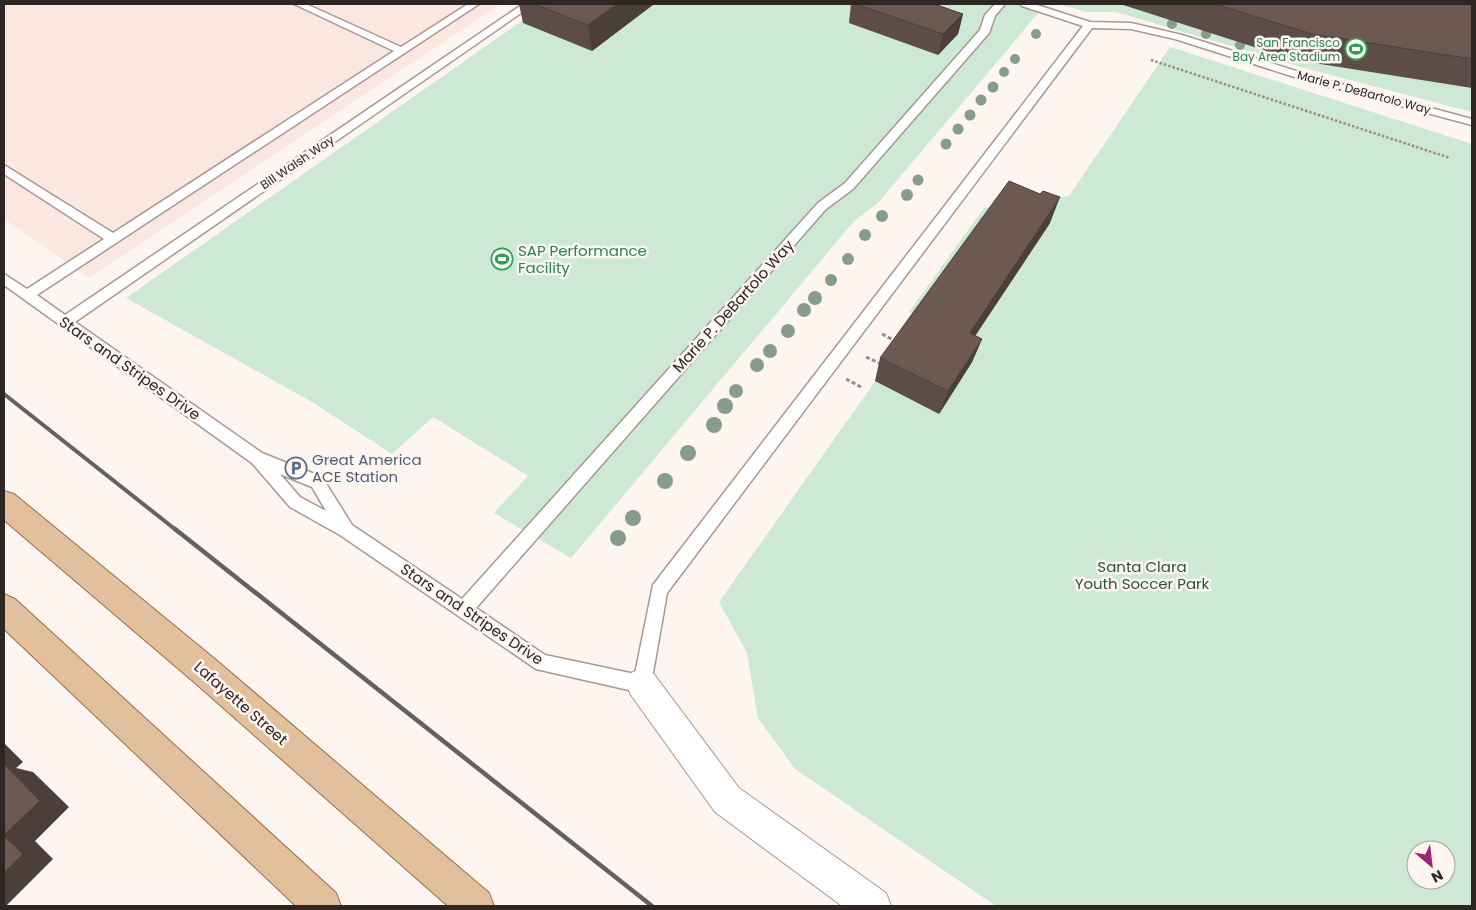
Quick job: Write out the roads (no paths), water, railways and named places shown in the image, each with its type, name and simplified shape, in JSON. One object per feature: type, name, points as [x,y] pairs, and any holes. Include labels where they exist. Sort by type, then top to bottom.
[{"type":"main road","name":"Lafayette Street","points":[[4,503],[205,671],[476,906]]},
{"type":"main road","points":[[4,609],[323,906]]},
{"type":"street","points":[[642,684],[727,800],[873,906]]},
{"type":"lane","points":[[299,4],[402,50]]},
{"type":"lane","points":[[26,295],[474,4]]},
{"type":"lane","name":"Bill Walsh Way","points":[[65,322],[125,279],[529,4]]},
{"type":"lane","name":"Marie P. DeBartolo Way","points":[[464,609],[822,206],[849,186],[985,31],[990,15],[1000,4]]},
{"type":"lane","name":"Marie P. DeBartolo Way","points":[[1025,4],[1089,25],[1131,26],[1178,37],[1311,79],[1472,122]]},
{"type":"lane","points":[[642,684],[659,590],[1089,25]]},
{"type":"lane","points":[[4,169],[113,239]]},
{"type":"lane","name":"Stars and Stripes Drive","points":[[4,279],[257,458],[316,482],[346,530]]},
{"type":"lane","name":"Stars and Stripes Drive","points":[[257,458],[295,502],[346,530],[542,663],[642,684]]},
{"type":"railway","points":[[4,394],[176,530]]},
{"type":"railway","points":[[175,529],[652,906]]},
{"type":"place","name":"San Francisco Bay Area Stadium","points":[[1356,49]]},
{"type":"place","name":"SAP Performance Facility","points":[[502,259]]},
{"type":"place","name":"Great America ACE Station","points":[[296,468]]},
{"type":"park label","name":"Santa Clara Youth Soccer Park","points":[[1142,574]]}]
